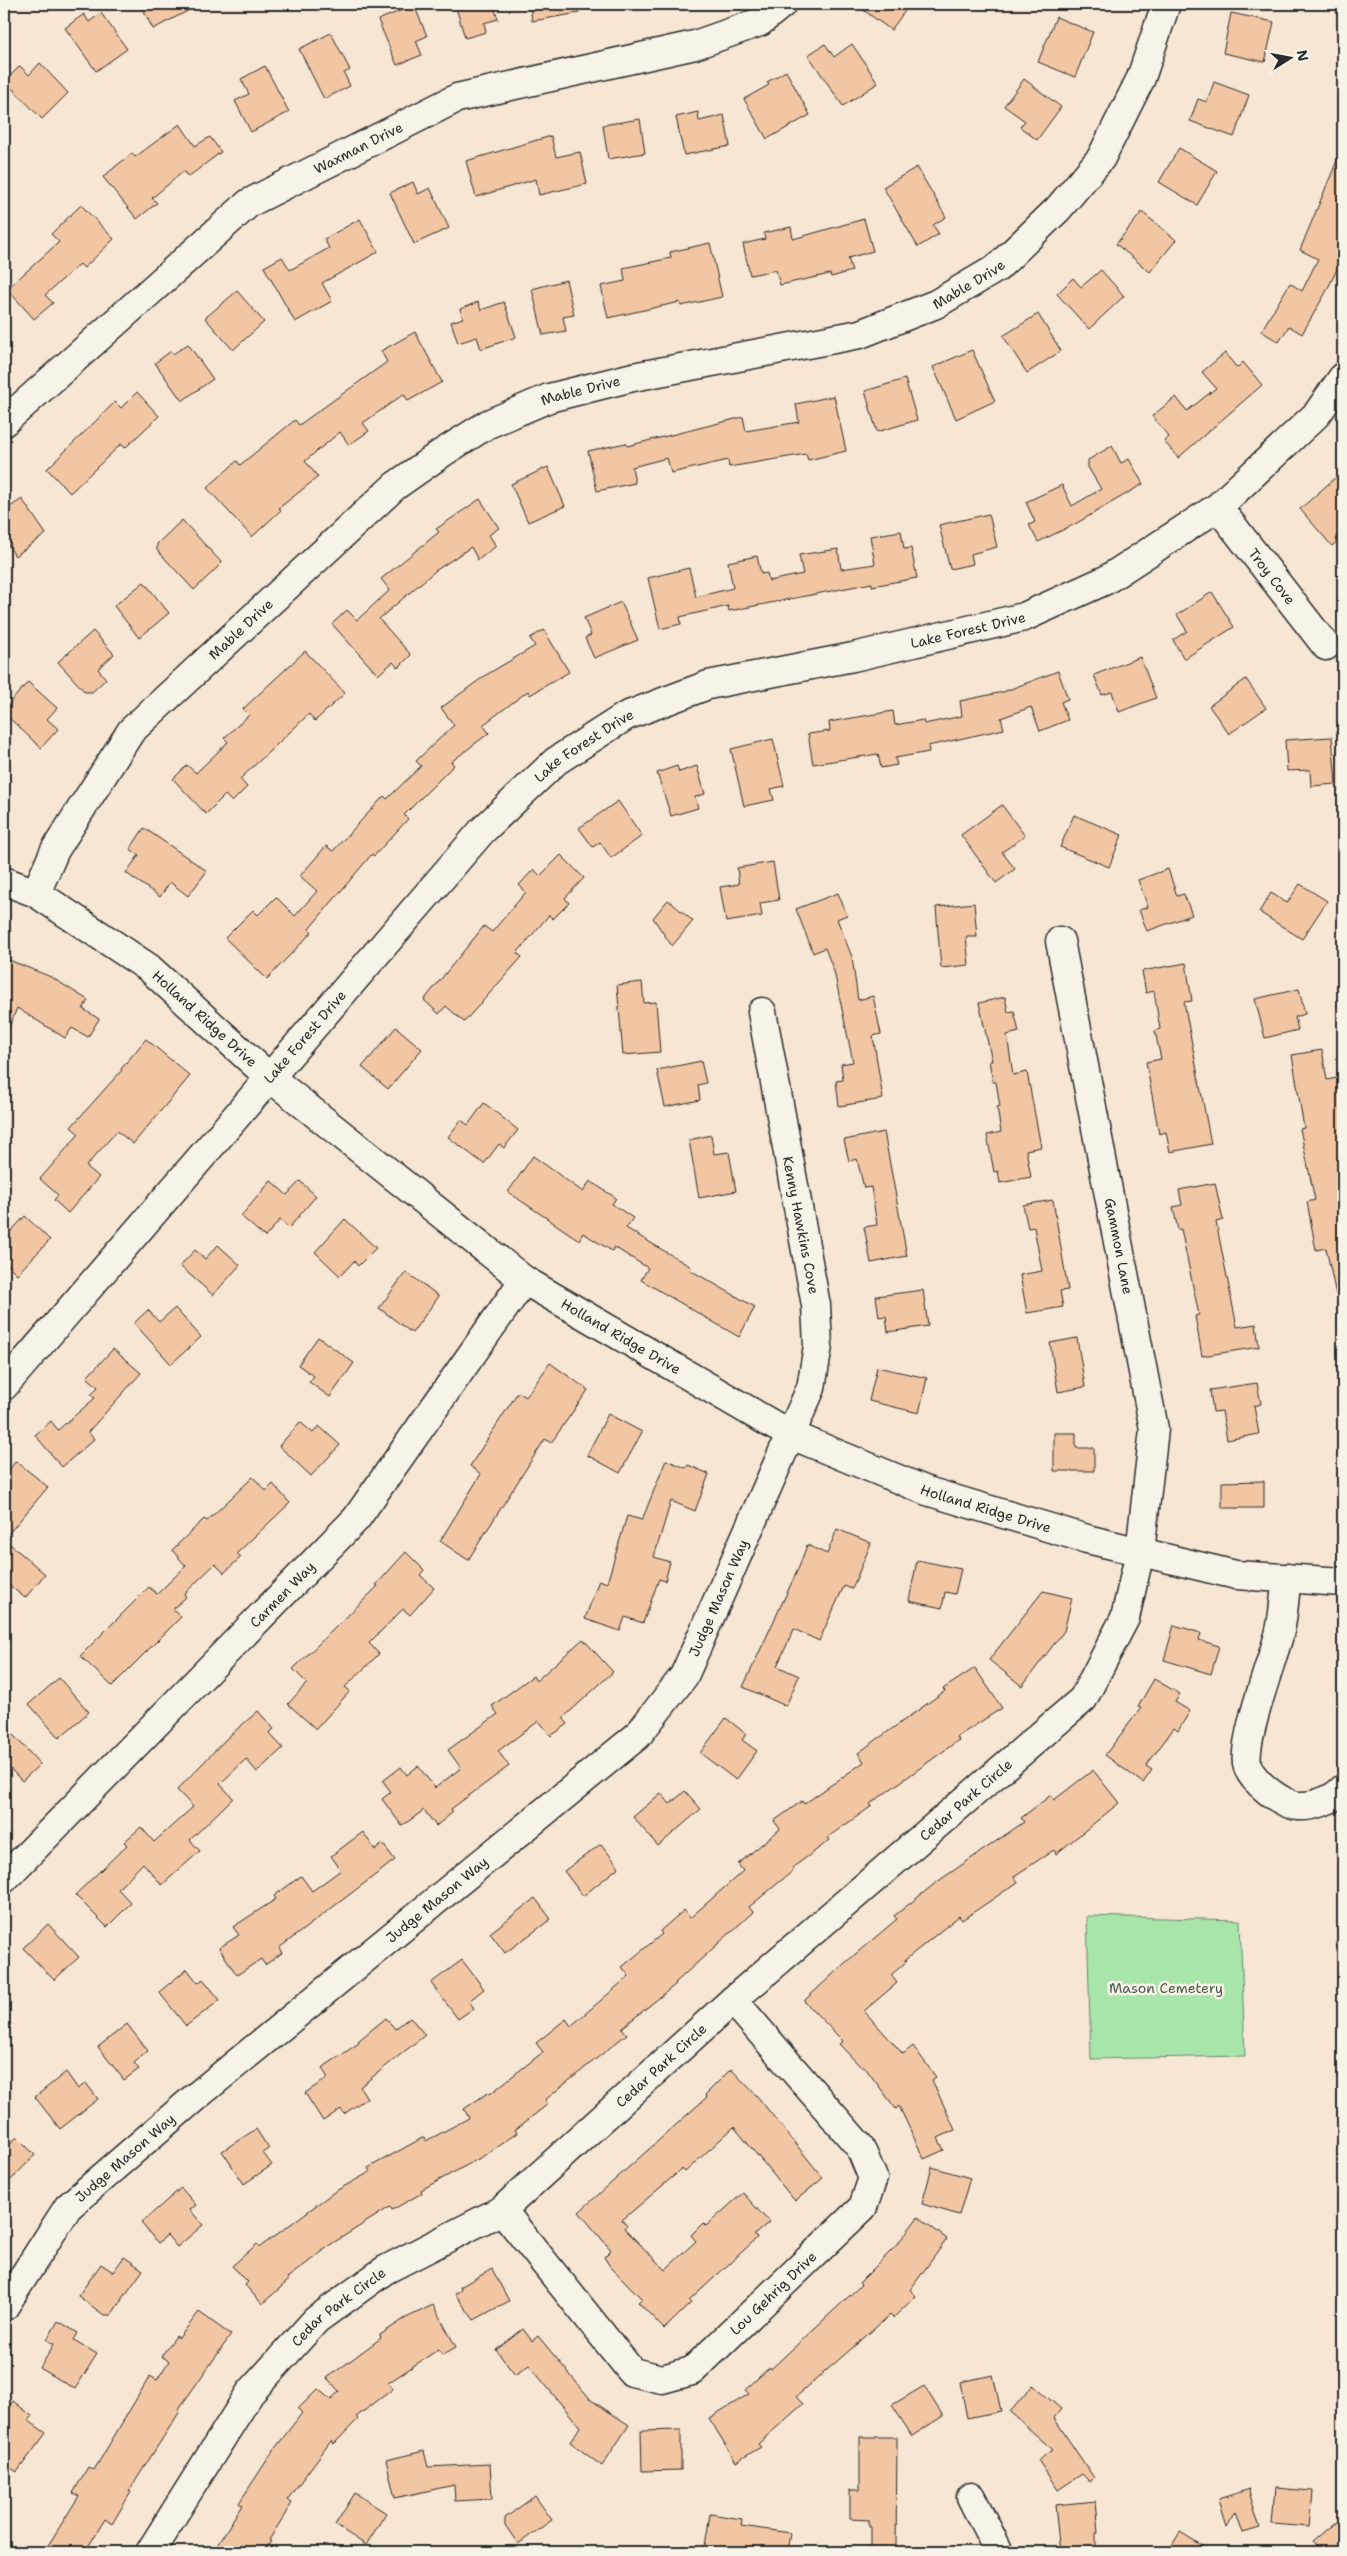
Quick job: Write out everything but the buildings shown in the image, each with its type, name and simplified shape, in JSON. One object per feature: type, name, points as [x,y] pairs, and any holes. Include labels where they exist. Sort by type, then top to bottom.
[{"type":"street","name":"Waxman Drive","points":[[4,422],[249,203],[457,98],[695,45],[760,22],[782,4]]},
{"type":"street","name":"Mable Drive","points":[[36,893],[55,850],[131,731],[395,486],[442,453],[488,424],[549,398],[633,377],[860,334],[936,304],[997,268],[1058,209],[1101,158],[1141,78],[1166,4]]},
{"type":"street","name":"Lake Forest Drive","points":[[4,1386],[268,1076],[482,831],[556,761],[626,716],[708,685],[853,657],[1024,617],[1106,580],[1218,507],[1317,414],[1343,377]]},
{"type":"street","name":"Troy Cove","points":[[1218,507],[1326,646]]},
{"type":"street","name":"Holland Ridge Drive","points":[[4,881],[36,893],[149,968],[268,1076],[524,1280],[789,1434],[927,1491],[1086,1539],[1236,1574],[1343,1582]]},
{"type":"street","name":"Gammon Lane","points":[[1060,941],[1154,1429],[1140,1552]]},
{"type":"street","name":"Kenny Hawkins Cove","points":[[762,1012],[816,1305],[818,1346],[811,1388],[789,1434]]},
{"type":"street","name":"Carmen Way","points":[[4,1879],[356,1519],[524,1280]]},
{"type":"street","name":"Judge Mason Way","points":[[4,2307],[68,2207],[193,2099],[637,1736],[684,1676],[789,1434]]},
{"type":"street","name":"Cedar Park Circle","points":[[150,2552],[250,2393],[316,2320],[385,2270],[502,2210],[733,2000],[1083,1699],[1124,1618],[1140,1552]]},
{"type":"street","points":[[1287,1578],[1280,1632],[1248,1743],[1247,1765],[1258,1782],[1273,1796],[1296,1806],[1321,1802],[1343,1789]]},
{"type":"street","name":"Lou Gehrig Drive","points":[[502,2210],[632,2372],[662,2379],[692,2371],[863,2208],[873,2178],[860,2147],[733,2000]]},
{"type":"street","points":[[971,2497],[999,2552]]},
{"type":"green space","name":"Mason Cemetery","points":[[1087,1916],[1240,1920],[1245,2056],[1091,2059]]}]
